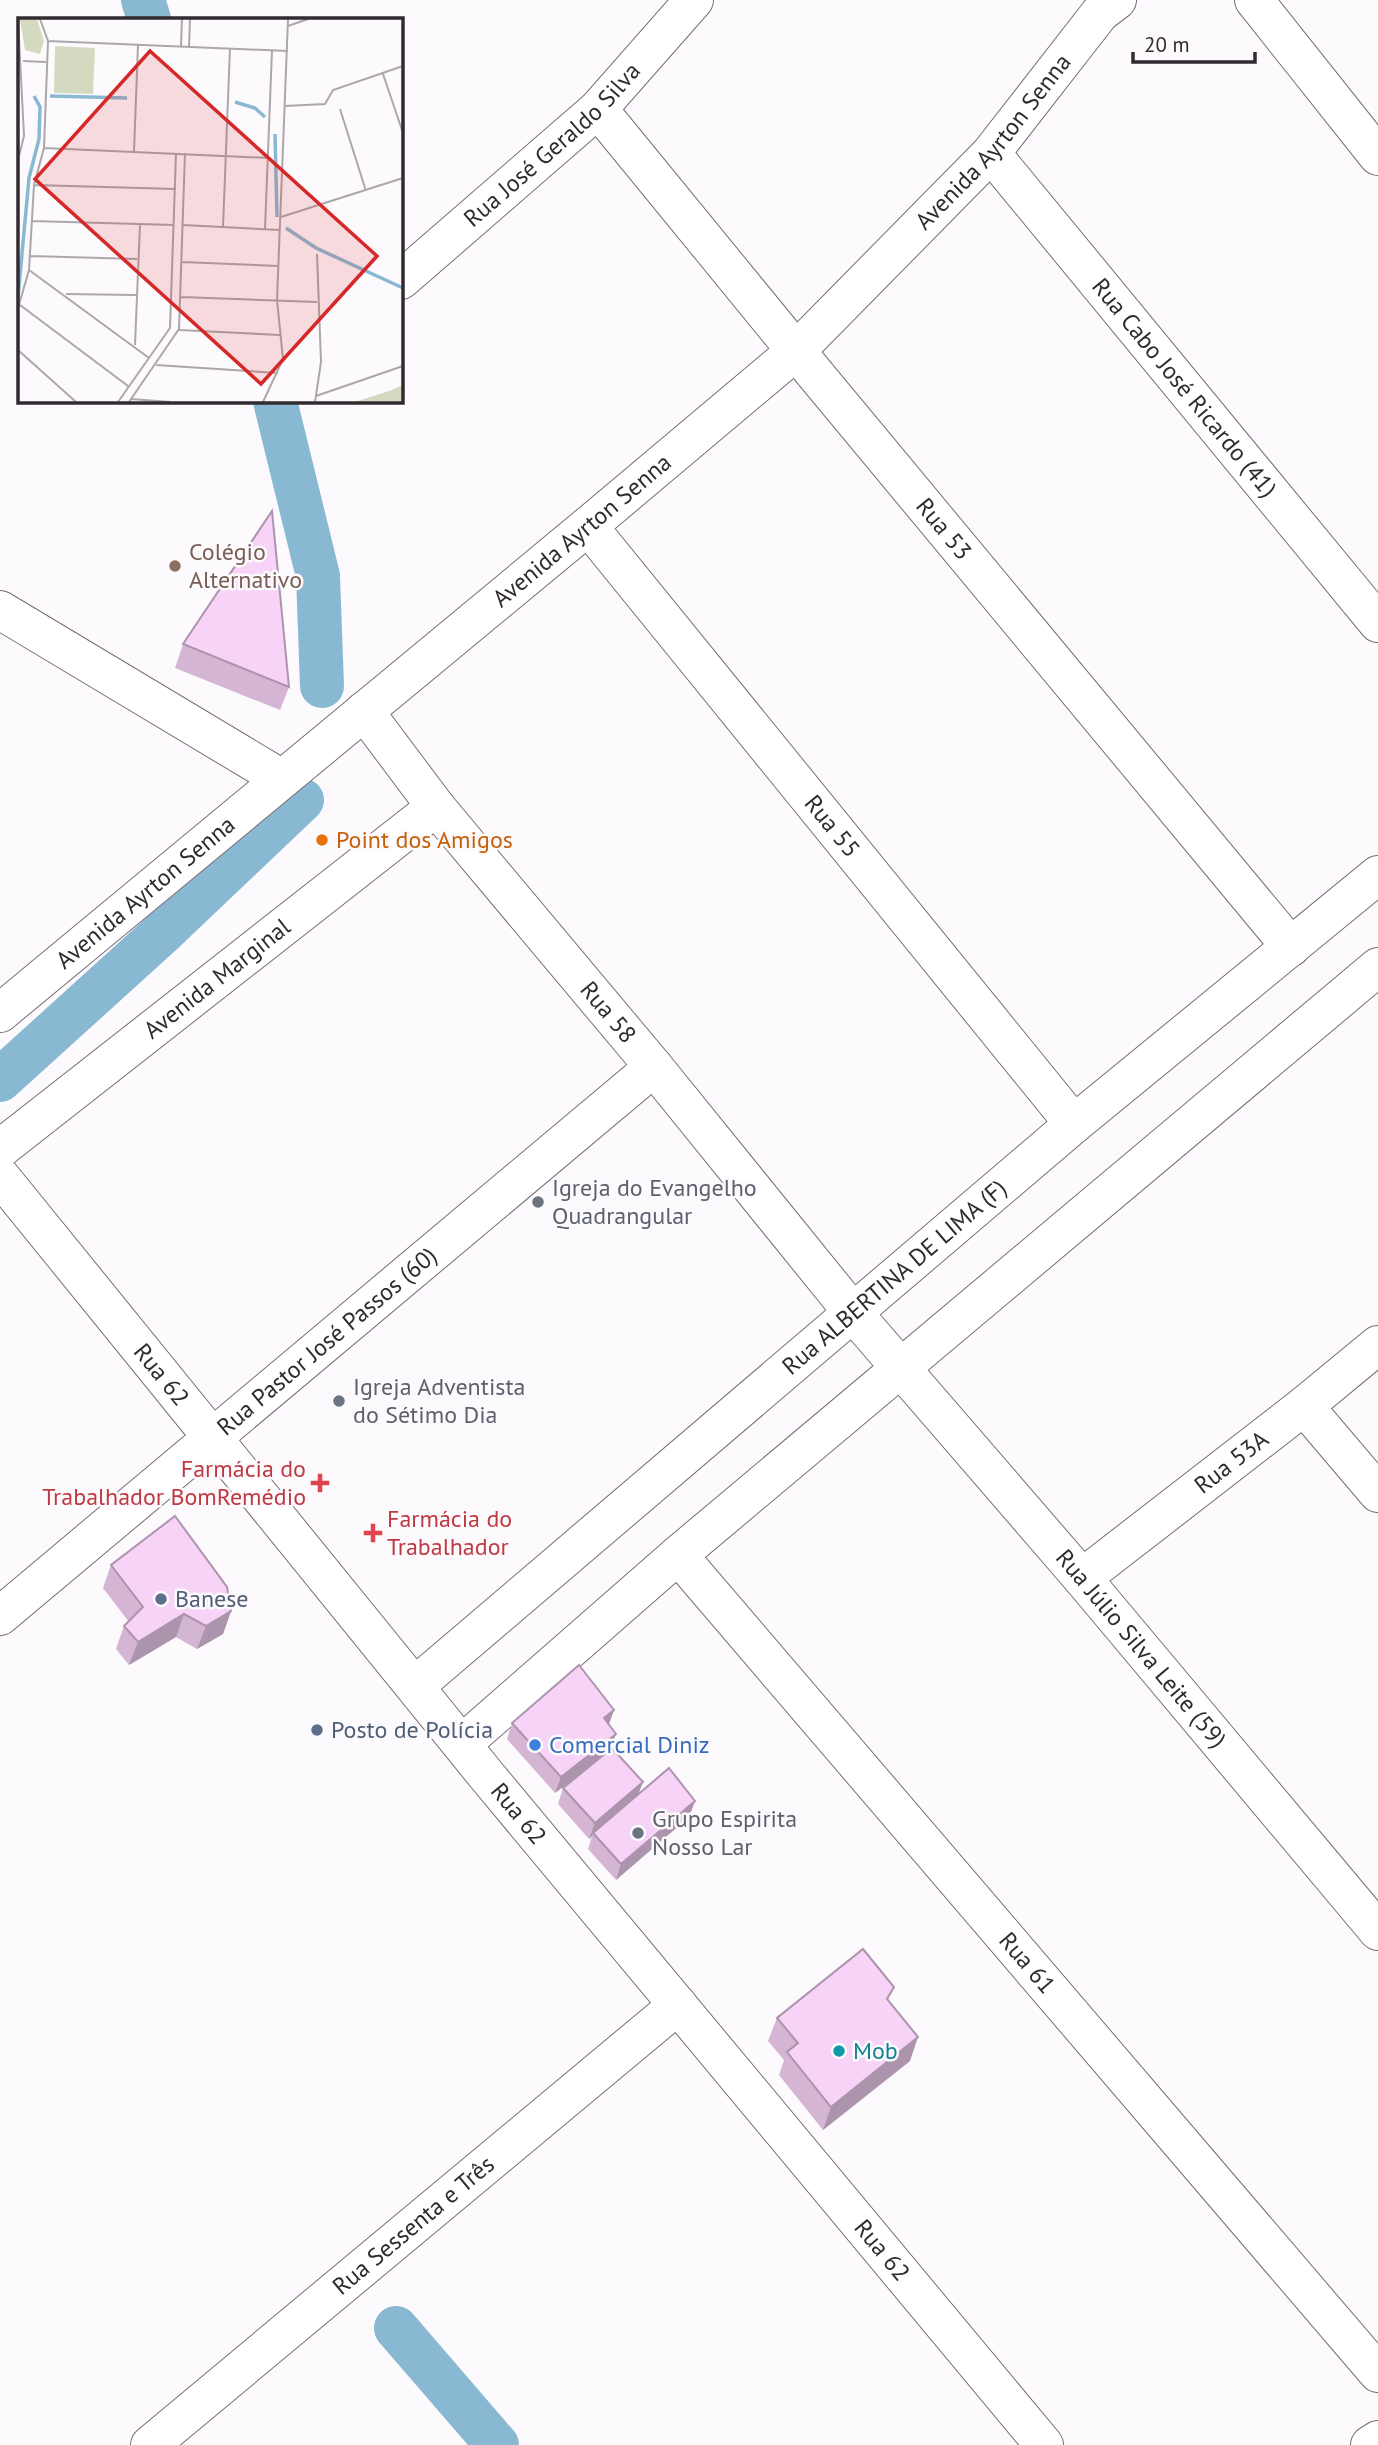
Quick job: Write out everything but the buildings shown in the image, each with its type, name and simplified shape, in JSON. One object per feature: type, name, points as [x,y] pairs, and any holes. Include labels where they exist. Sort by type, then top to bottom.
[{"type":"street","name":"Rua José Geraldo Silva","points":[[402,279],[598,109],[694,0]]},
{"type":"street","name":"Avenida Ayrton Senna","points":[[0,1013],[588,527],[796,351],[991,153],[1100,13],[1117,0]]},
{"type":"street","points":[[1254,0],[1378,156]]},
{"type":"street","name":"Rua 53","points":[[598,109],[1291,947]]},
{"type":"street","name":"Rua Cabo José Ricardo (41)","points":[[991,153],[1378,624]]},
{"type":"street","name":"Rua 55","points":[[588,527],[1074,1124]]},
{"type":"street","points":[[0,610],[282,779]]},
{"type":"street","name":"Rua 58","points":[[364,711],[436,807],[654,1066],[854,1314],[902,1369]]},
{"type":"street","name":"Avenida Marginal","points":[[0,1149],[436,807]]},
{"type":"street","name":"Rua ALBERTINA DE LIMA (F)","points":[[415,1686],[1074,1124],[1378,876]]},
{"type":"street","points":[[462,1744],[678,1555],[1378,967]]},
{"type":"street","name":"Rua Pastor José Passos (60)","points":[[0,1616],[654,1066]]},
{"type":"street","name":"Rua 62","points":[[0,1176],[462,1744],[1044,2445]]},
{"type":"street","name":"Rua 53A","points":[[1082,1578],[1304,1406],[1378,1345]]},
{"type":"street","name":"Rua Júlio Silva Leite (59)","points":[[902,1369],[1082,1578],[1378,1931]]},
{"type":"street","points":[[1304,1406],[1378,1493]]},
{"type":"street","name":"Rua 61","points":[[678,1555],[1378,2372]]},
{"type":"street","name":"Rua Sessenta e Três","points":[[150,2445],[678,2005]]},
{"type":"street","points":[[1370,2445],[1378,2440]]},
{"type":"waterway","points":[[143,0],[149,18]]},
{"type":"waterway","points":[[275,402],[318,576],[322,686]]},
{"type":"waterway","points":[[0,1080],[161,934],[302,800]]},
{"type":"waterway","points":[[396,2328],[497,2445]]},
{"type":"place","name":"Colégio Alternativo","points":[[175,566]]},
{"type":"place","name":"Point dos Amigos","points":[[322,840]]},
{"type":"place","name":"Igreja do Evangelho Quadrangular","points":[[538,1202]]},
{"type":"place","name":"Igreja Adventista do Sétimo Dia","points":[[339,1401]]},
{"type":"place","name":"Farmácia do Trabalhador BomRemédio","points":[[320,1483]]},
{"type":"place","name":"Farmácia do Trabalhador","points":[[373,1533]]},
{"type":"place","name":"Banese","points":[[161,1599]]},
{"type":"place","name":"Posto de Polícia","points":[[317,1730]]},
{"type":"place","name":"Comercial Diniz","points":[[535,1745]]},
{"type":"place","name":"Grupo Espirita Nosso Lar","points":[[638,1833]]},
{"type":"place","name":"Mob","points":[[839,2051]]}]
